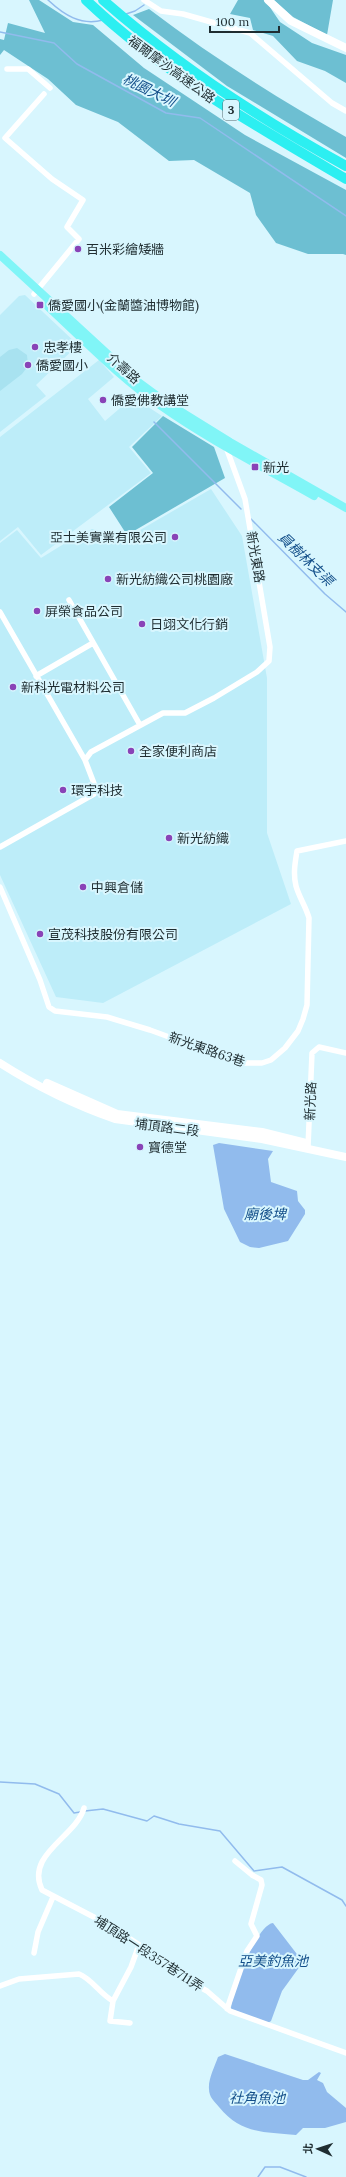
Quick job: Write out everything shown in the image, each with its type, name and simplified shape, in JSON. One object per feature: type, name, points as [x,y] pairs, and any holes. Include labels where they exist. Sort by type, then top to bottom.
[{"type":"highway","name":"福爾摩沙高速公路","points":[[103,0],[133,27],[198,76],[296,139],[346,166]]},
{"type":"highway","name":"福爾摩沙高速公路","points":[[89,2],[122,33],[190,85],[346,179]]},
{"type":"main road","name":"介壽路","points":[[0,255],[36,292],[131,383],[162,407],[346,508]]},
{"type":"main road","name":"介壽路","points":[[0,263],[36,292]]},
{"type":"main road","name":"介壽路","points":[[228,444],[346,514]]},
{"type":"street","points":[[144,0],[161,11],[183,14],[250,33],[332,103],[346,112]]},
{"type":"street","points":[[268,0],[291,21],[346,48]]},
{"type":"street","points":[[8,69],[28,69],[50,88]]},
{"type":"street","points":[[36,292],[79,239],[67,227],[83,200],[52,179],[5,138],[44,94]]},
{"type":"street","name":"新光東路","points":[[85,760],[91,752],[163,713],[185,713],[214,698],[257,672],[269,661],[270,647],[245,499],[228,444]]},
{"type":"street","points":[[69,600],[140,725]]},
{"type":"street","points":[[0,612],[85,760],[96,790],[94,794],[0,847]]},
{"type":"street","points":[[36,676],[93,643]]},
{"type":"street","name":"新光東路63巷","points":[[0,887],[40,980],[49,1007],[55,1011],[107,1017],[150,1030],[240,1063],[262,1063],[278,1054],[292,1041],[298,1031],[307,1005],[309,918],[306,907],[296,887],[294,871],[297,851],[346,841]]},
{"type":"street","name":"新光路","points":[[308,1146],[312,1053],[319,1047],[346,1053]]},
{"type":"street","name":"埔頂路二段","points":[[0,1063],[117,1114],[262,1132],[346,1157]]},
{"type":"street","name":"埔頂路二段","points":[[308,1146],[346,1153]]},
{"type":"street","name":"埔頂路一段357巷711弄","points":[[84,1808],[77,1824],[43,1858],[40,1885],[45,1893],[111,1926],[165,1962],[178,1975],[207,1991],[227,2009],[244,2018],[346,2053]]},
{"type":"street","points":[[227,2009],[247,1951],[257,1936],[251,1924],[262,1885],[261,1880],[252,1875],[235,1861]]},
{"type":"street","points":[[34,1953],[38,1932],[53,1897]]},
{"type":"street","points":[[130,2023],[110,2021],[113,2001],[132,1967],[139,1944]]},
{"type":"street","points":[[0,1986],[19,1979],[79,1974],[84,1976],[106,1997],[113,2001]]},
{"type":"shaded area","points":[[29,0],[39,0],[73,22],[93,25],[144,68],[245,135],[346,190],[346,255],[308,254],[276,243],[256,215],[250,193],[194,160],[169,161],[118,122],[76,105],[48,79],[4,50],[0,55],[0,39],[4,40],[8,23],[45,33]]},
{"type":"shaded area","points":[[238,0],[265,0],[280,22],[312,43],[346,55],[346,83],[325,71],[297,61],[273,36],[253,30],[250,18],[230,14]]},
{"type":"shaded area","points":[[274,0],[333,0],[327,35],[293,17]]},
{"type":"shaded area","points":[[149,9],[197,44],[245,76],[346,137],[346,158],[227,86],[133,15]]},
{"type":"shaded area","name":"僑愛國小","points":[[25,295],[78,345],[36,385],[46,396],[0,432],[0,315],[19,296]]},
{"type":"shaded area","points":[[17,348],[27,355],[28,366],[22,374],[0,391],[0,357],[9,350]]},
{"type":"shaded area","points":[[99,360],[114,377],[88,399],[105,421],[133,397],[162,416],[129,447],[151,473],[41,555],[18,527],[0,541],[0,437]]},
{"type":"shaded area","points":[[163,416],[214,447],[225,478],[127,535],[109,507],[153,473],[132,447]]},
{"type":"shaded area","points":[[211,489],[242,536],[267,678],[267,833],[291,904],[103,1003],[56,997],[0,875],[0,543],[17,530],[41,558],[92,529],[128,537]]},
{"type":"water","name":"廟後埤","points":[[219,1143],[273,1151],[268,1159],[271,1182],[297,1191],[298,1201],[305,1210],[305,1214],[288,1241],[259,1248],[250,1247],[240,1242],[224,1209],[213,1145]]},
{"type":"water","name":"亞美釣魚池","points":[[273,1923],[303,1962],[282,1991],[271,2021],[268,2023],[231,2010],[235,1990],[252,1947],[266,1927]]},
{"type":"water","name":"社角魚池","points":[[225,2054],[303,2080],[308,2080],[319,2072],[321,2073],[317,2080],[323,2083],[327,2092],[346,2108],[346,2122],[325,2128],[303,2128],[296,2135],[263,2132],[245,2127],[236,2122],[227,2116],[212,2099],[209,2092],[211,2077],[218,2057]]},
{"type":"waterway","points":[[48,0],[73,18],[87,22],[103,20]]},
{"type":"waterway","points":[[126,14],[135,11],[144,5]]},
{"type":"waterway","name":"桃園大圳","points":[[0,32],[54,43],[77,64],[166,113],[200,118],[346,216]]},
{"type":"waterway","name":"員樹林支渠","points":[[154,422],[241,509]]},
{"type":"waterway","name":"員樹林支渠","points":[[251,519],[325,594],[346,612]]},
{"type":"waterway","points":[[0,1782],[35,1784],[59,1794],[74,1813],[80,1812]]},
{"type":"waterway","points":[[85,1811],[103,1809],[147,1821],[154,1816],[179,1824],[220,1831],[254,1871],[282,1867],[342,1900],[346,1906]]},
{"type":"waterway","points":[[258,2177],[265,2167],[280,2167],[306,2177]]},
{"type":"place","name":"百米彩繪矮牆","points":[[78,249]]},
{"type":"place","name":"僑愛國小(金蘭醬油博物館)","points":[[40,305]]},
{"type":"place","name":"忠孝樓","points":[[35,347]]},
{"type":"place","name":"僑愛國小","points":[[28,365]]},
{"type":"place","name":"僑愛佛教講堂","points":[[103,400]]},
{"type":"place","name":"新光","points":[[255,467]]},
{"type":"place","name":"亞士美實業有限公司","points":[[175,537]]},
{"type":"place","name":"新光紡織公司桃園廠","points":[[108,579]]},
{"type":"place","name":"屏榮食品公司","points":[[37,611]]},
{"type":"place","name":"日翊文化行銷","points":[[142,624]]},
{"type":"place","name":"新科光電材料公司","points":[[13,687]]},
{"type":"place","name":"全家便利商店","points":[[131,751]]},
{"type":"place","name":"環宇科技","points":[[63,790]]},
{"type":"place","name":"新光紡織","points":[[169,838]]},
{"type":"place","name":"中興倉儲","points":[[83,887]]},
{"type":"place","name":"宣茂科技股份有限公司","points":[[40,934]]},
{"type":"place","name":"寶德堂","points":[[140,1147]]}]
